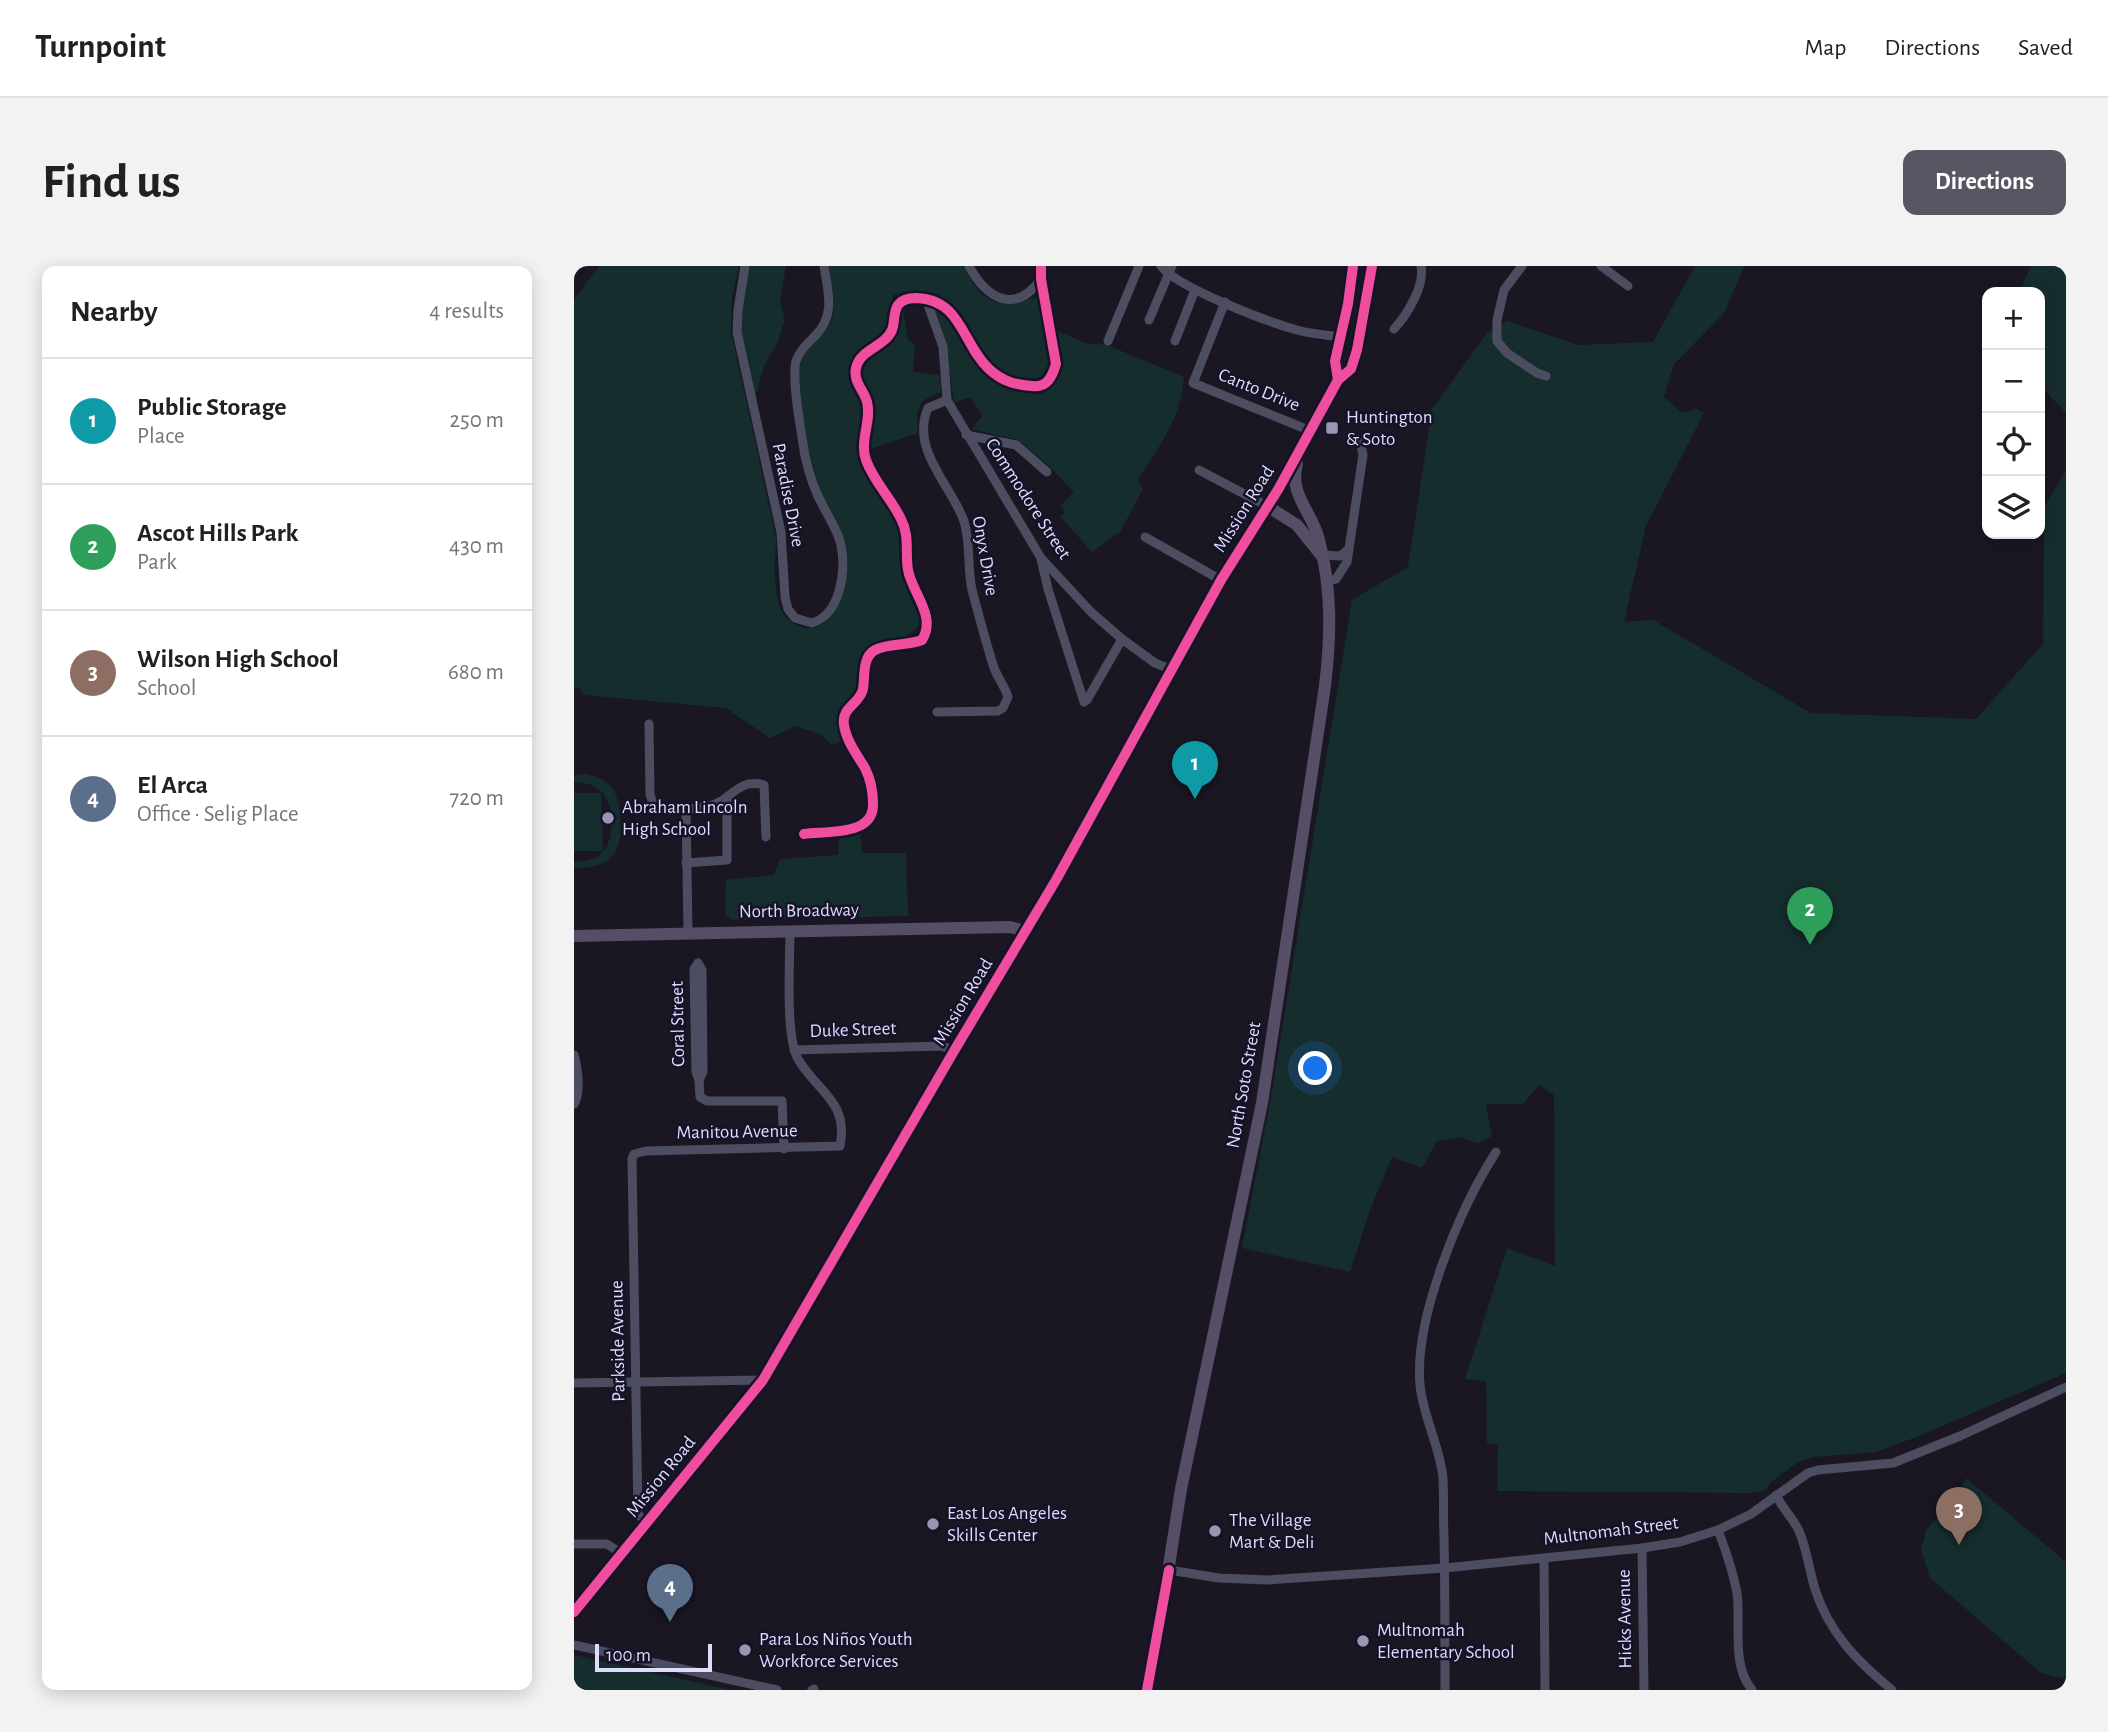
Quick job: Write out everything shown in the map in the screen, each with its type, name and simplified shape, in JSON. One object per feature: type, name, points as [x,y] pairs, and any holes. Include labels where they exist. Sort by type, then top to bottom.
[{"type":"main road","points":[[1338,380],[1335,360],[1353,266]]},
{"type":"main road","name":"Mission Road","points":[[574,1612],[763,1380],[1056,880],[1221,580],[1301,450],[1338,380],[1351,369],[1372,266]]},
{"type":"main road","points":[[1301,450],[1294,483],[1319,538],[1321,555]]},
{"type":"main road","name":"North Soto Street","points":[[1147,1690],[1181,1489],[1262,1102],[1328,662],[1331,631],[1321,555],[1297,525],[1266,506]]},
{"type":"main road","name":"North Broadway","points":[[574,936],[1010,927],[1025,930]]},
{"type":"street","name":"Paradise Drive","points":[[745,266],[737,332],[781,532],[785,597],[795,618],[812,623],[826,615],[832,607],[842,571],[841,545],[811,480],[795,382],[797,358],[823,327],[827,317],[829,292],[824,266]]},
{"type":"street","points":[[969,266],[985,289],[1003,299],[1022,298],[1031,292],[1041,279]]},
{"type":"street","points":[[804,834],[860,827],[870,821],[873,811],[872,786],[850,743],[844,725],[845,714],[849,706],[863,693],[869,656],[874,651],[914,643],[922,640],[926,634],[926,617],[908,567],[906,528],[873,477],[863,451],[867,403],[855,374],[856,365],[861,357],[888,337],[896,307],[901,302],[915,298],[926,299],[939,303],[948,310],[964,330],[978,357],[995,373],[1014,384],[1036,387],[1044,385],[1056,364],[1041,266]]},
{"type":"street","points":[[1108,341],[1139,266]]},
{"type":"street","points":[[1161,266],[1195,290],[1286,327],[1340,337]]},
{"type":"street","points":[[1394,329],[1402,320],[1418,288],[1421,266]]},
{"type":"street","points":[[1522,266],[1504,290],[1497,320],[1497,341],[1507,353],[1546,376]]},
{"type":"street","points":[[1601,266],[1628,286]]},
{"type":"street","points":[[1149,320],[1170,271]]},
{"type":"street","points":[[1175,341],[1195,290]]},
{"type":"street","name":"Commodore Street","points":[[926,299],[943,347],[947,400],[1041,558],[1091,612],[1122,639],[1155,663],[1172,670]]},
{"type":"street","name":"Canto Drive","points":[[1225,302],[1193,383],[1311,431]]},
{"type":"street","name":"Onyx Drive","points":[[937,712],[998,711],[1003,708],[1008,697],[995,670],[973,593],[969,577],[968,536],[964,521],[924,442],[924,417],[928,408],[947,400]]},
{"type":"street","points":[[966,435],[1016,445],[1047,471]]},
{"type":"street","points":[[1326,582],[1336,579],[1345,568],[1363,455],[1360,440]]},
{"type":"street","points":[[1199,470],[1266,506]]},
{"type":"street","points":[[1145,537],[1221,580]]},
{"type":"street","points":[[1321,555],[1340,556],[1349,549]]},
{"type":"street","points":[[1041,558],[1048,589],[1084,702],[1122,639]]},
{"type":"street","points":[[649,724],[651,802],[654,806],[710,806],[732,791],[758,783],[764,785],[765,837]]},
{"type":"street","points":[[686,863],[727,860],[726,797]]},
{"type":"street","points":[[685,808],[688,932]]},
{"type":"street","points":[[790,931],[791,1030],[794,1050]]},
{"type":"street","name":"Coral Street","points":[[699,1080],[703,1072],[702,966],[698,963],[694,969],[696,1072],[702,1100],[782,1101],[784,1149]]},
{"type":"street","name":"Duke Street","points":[[794,1050],[942,1046],[954,1051]]},
{"type":"street","name":"Manitou Avenue","points":[[634,1154],[646,1151],[841,1146],[841,1124],[837,1107],[794,1050]]},
{"type":"street","points":[[574,1055],[577,1098],[574,1104]]},
{"type":"street","points":[[1445,1690],[1443,1476],[1425,1412],[1420,1385],[1420,1355],[1444,1258],[1465,1209],[1496,1152]]},
{"type":"street","name":"Parkside Avenue","points":[[634,1154],[632,1168],[638,1515],[647,1522]]},
{"type":"street","points":[[574,1384],[763,1380]]},
{"type":"street","name":"Multnomah Street","points":[[1169,1570],[1220,1578],[1267,1580],[1445,1568],[1680,1542],[1718,1530],[1751,1514],[1798,1479],[1818,1470],[1893,1463],[1960,1436],[2066,1387]]},
{"type":"street","points":[[1776,1495],[1800,1533],[1814,1587],[1831,1628],[1863,1665],[1892,1690]]},
{"type":"street","points":[[1718,1530],[1732,1567],[1740,1612],[1741,1666],[1748,1688]]},
{"type":"street","points":[[574,1544],[607,1544],[621,1554]]},
{"type":"street","name":"Hicks Avenue","points":[[1642,1548],[1644,1690]]},
{"type":"street","points":[[1544,1558],[1545,1690]]},
{"type":"street","points":[[574,1645],[777,1690]]},
{"type":"green space","points":[[599,266],[739,266],[732,297],[731,331],[776,538],[776,591],[781,610],[790,621],[808,628],[817,627],[831,615],[843,587],[846,563],[842,538],[813,470],[805,431],[799,377],[802,360],[832,319],[834,299],[827,266],[964,266],[976,287],[993,301],[1012,303],[1037,297],[1044,319],[1050,365],[1044,376],[1024,381],[999,371],[978,348],[965,321],[944,300],[918,292],[893,295],[887,323],[881,334],[850,363],[852,381],[863,404],[858,450],[867,475],[891,511],[903,538],[920,625],[900,642],[880,644],[863,654],[856,692],[843,706],[839,719],[843,741],[832,745],[820,734],[795,726],[770,738],[726,708],[585,695],[580,687],[574,688],[574,299]]},
{"type":"green space","points":[[749,266],[786,266],[780,302],[785,320],[776,346],[764,365],[754,401],[740,324]]},
{"type":"green space","points":[[1695,266],[1744,266],[1724,313],[1674,364],[1664,397],[1682,413],[1696,409],[1704,413],[1646,526],[1624,622],[1653,620],[1811,713],[1976,719],[2043,644],[2045,505],[2066,470],[2066,1373],[1876,1452],[1814,1457],[1798,1462],[1771,1482],[1764,1491],[1497,1491],[1498,1444],[1487,1444],[1486,1381],[1465,1379],[1507,1248],[1555,1266],[1554,1095],[1539,1085],[1523,1104],[1486,1104],[1492,1136],[1478,1143],[1460,1137],[1437,1141],[1422,1168],[1392,1157],[1370,1210],[1350,1272],[1242,1248],[1271,1097],[1352,600],[1408,567],[1432,409],[1487,333],[1507,321],[1578,345],[1653,342]]},
{"type":"green space","points":[[2031,266],[2066,266],[2066,413],[2045,390],[2045,287],[2021,287]]},
{"type":"green space","points":[[934,305],[947,317],[980,367],[1004,384],[1045,389],[1059,374],[1055,330],[1085,343],[1107,345],[1184,377],[1174,419],[1138,480],[1143,489],[1120,532],[1092,552],[1061,517],[1066,512],[1060,506],[1074,492],[1048,465],[1018,440],[972,429],[982,416],[970,397],[954,403],[946,347],[932,309]]},
{"type":"green space","points":[[900,308],[903,308],[908,340],[915,345],[913,372],[940,375],[941,392],[922,401],[917,414],[918,433],[868,450],[873,400],[859,375],[863,361],[897,329]]},
{"type":"green space","points":[[586,774],[609,784],[614,791],[619,805],[621,832],[614,854],[606,862],[574,868],[574,862],[599,856],[610,838],[610,811],[606,797],[590,785],[574,782],[574,775]]},
{"type":"green space","points":[[574,793],[601,793],[603,851],[574,851]]},
{"type":"green space","points":[[860,831],[862,853],[906,853],[908,916],[732,920],[725,914],[726,880],[774,875],[780,859],[838,855],[839,835]]},
{"type":"green space","points":[[1966,1478],[2066,1562],[2066,1679],[2041,1673],[1930,1578],[1921,1550],[1926,1531],[1948,1501],[1961,1489]]},
{"type":"green space","points":[[574,1655],[731,1690],[574,1690]]},
{"type":"cycle path","points":[[804,834],[848,830],[866,822],[871,814],[873,799],[870,781],[847,736],[845,714],[861,694],[866,662],[871,653],[886,646],[922,640],[926,631],[925,613],[908,570],[904,525],[873,476],[864,453],[868,409],[866,398],[856,378],[858,362],[889,336],[895,311],[900,303],[906,299],[917,298],[943,306],[960,325],[980,359],[999,377],[1009,382],[1042,385],[1051,377],[1056,364],[1041,266]]},
{"type":"cycle path","points":[[1338,380],[1335,361],[1348,304],[1353,266]]},
{"type":"cycle path","points":[[574,1612],[763,1380],[1056,880],[1221,580],[1279,488],[1338,380],[1351,369],[1372,266]]},
{"type":"cycle path","points":[[1147,1690],[1169,1570]]},
{"type":"place","name":"Huntington & Soto","points":[[1332,428]]},
{"type":"place","name":"Public Storage","points":[[1195,799]]},
{"type":"place","name":"Abraham Lincoln High School","points":[[608,818]]},
{"type":"place","name":"Ascot Hills Park","points":[[1810,945]]},
{"type":"place","name":"East Los Angeles Skills Center","points":[[933,1524]]},
{"type":"place","name":"The Village Mart & Deli","points":[[1215,1531]]},
{"type":"place","name":"Wilson High School","points":[[1959,1545]]},
{"type":"place","name":"El Arca","points":[[670,1622]]},
{"type":"place","name":"Multnomah Elementary School","points":[[1363,1641]]},
{"type":"place","name":"Para Los Niños Youth Workforce Services","points":[[745,1650]]}]
